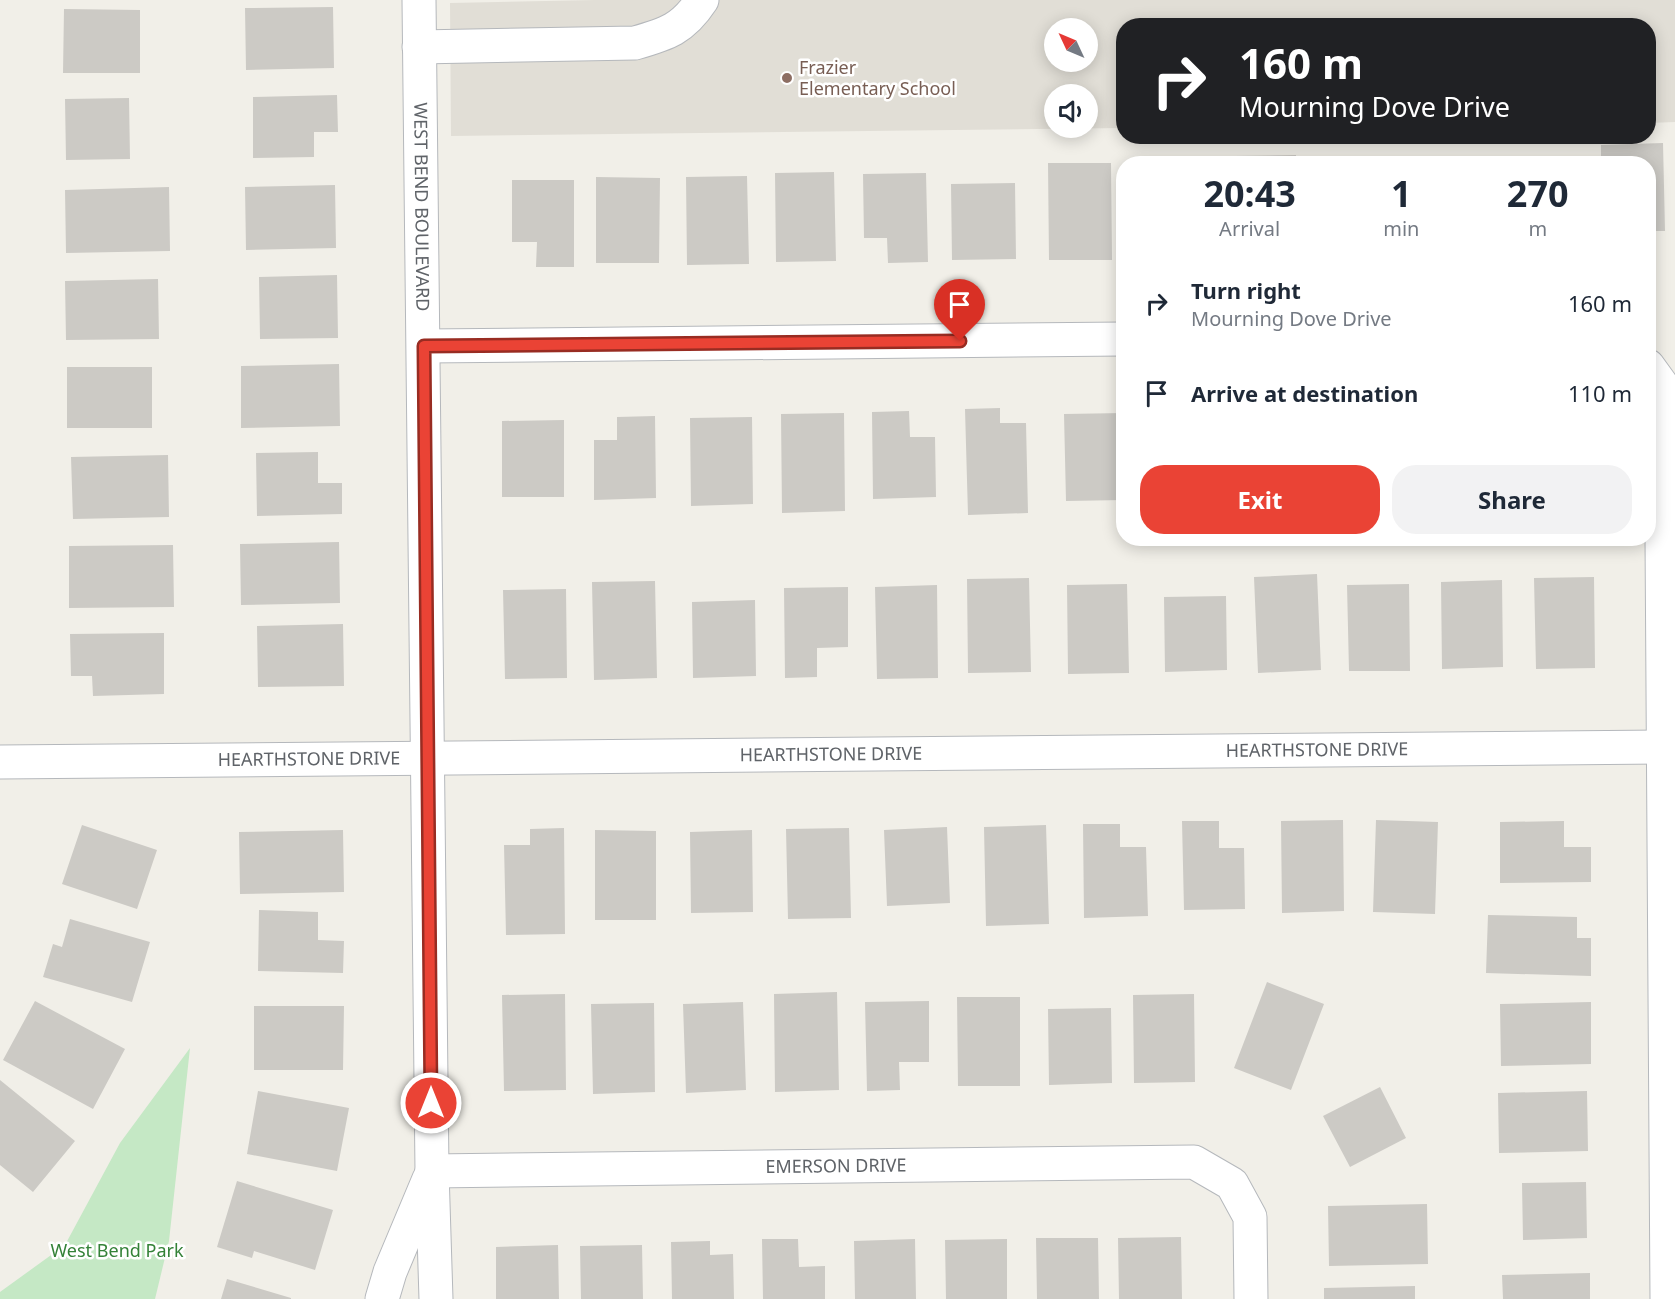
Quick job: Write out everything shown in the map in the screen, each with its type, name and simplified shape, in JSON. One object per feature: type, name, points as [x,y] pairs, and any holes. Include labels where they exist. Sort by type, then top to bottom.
[{"type":"street","name":"WEST BEND BOULEVARD","points":[[419,0],[432,1171],[436,1299]]},
{"type":"street","points":[[419,47],[635,43],[666,34],[690,18],[702,0]]},
{"type":"street","points":[[424,346],[1116,339]]},
{"type":"street","points":[[1656,377],[1661,384],[1662,747],[1671,1256],[1667,1299]]},
{"type":"street","name":"HEARTHSTONE DRIVE","points":[[0,762],[1662,747]]},
{"type":"street","name":"EMERSON DRIVE","points":[[432,1171],[1194,1162],[1232,1184],[1250,1217],[1251,1299]]},
{"type":"street","name":"WEST BEND BOULEVARD","points":[[382,1299],[390,1272],[432,1171]]},
{"type":"shaded area","name":"Frazier Elementary School","points":[[595,0],[1675,0],[1675,122],[1656,123],[1656,18],[1116,18],[1116,128],[1098,128],[1098,84],[1044,84],[1044,129],[451,136],[450,3]]},
{"type":"green space","name":"West Bend Park","points":[[190,1048],[169,1241],[155,1299],[0,1299],[0,1292],[65,1245],[120,1143]]},
{"type":"building","points":[[333,7],[334,68],[246,70],[245,8]]},
{"type":"building","points":[[64,9],[140,10],[140,73],[63,73]]},
{"type":"building","points":[[337,95],[338,132],[314,132],[314,157],[253,158],[253,97]]},
{"type":"building","points":[[129,98],[130,159],[66,160],[65,99]]},
{"type":"building","points":[[1663,143],[1665,231],[1656,231],[1656,156],[1601,156],[1601,145]]},
{"type":"building","points":[[1296,155],[1296,156],[1235,156]]},
{"type":"building","points":[[1048,163],[1111,163],[1112,260],[1049,260]]},
{"type":"building","points":[[834,172],[836,261],[776,262],[775,173]]},
{"type":"building","points":[[926,173],[928,262],[888,263],[887,238],[864,238],[863,174]]},
{"type":"building","points":[[747,176],[749,264],[687,265],[686,177]]},
{"type":"building","points":[[596,177],[660,178],[659,263],[596,263]]},
{"type":"building","points":[[512,180],[574,180],[574,267],[536,267],[537,242],[512,242]]},
{"type":"building","points":[[1015,183],[1016,259],[952,260],[951,184]]},
{"type":"building","points":[[335,185],[336,248],[246,250],[245,187]]},
{"type":"building","points":[[169,187],[170,251],[66,253],[65,190]]},
{"type":"building","points":[[337,275],[338,338],[260,339],[259,277]]},
{"type":"building","points":[[158,279],[159,339],[66,340],[65,281]]},
{"type":"building","points":[[339,364],[340,426],[241,428],[241,366]]},
{"type":"building","points":[[67,367],[152,367],[152,428],[67,428]]},
{"type":"building","points":[[1000,408],[1000,423],[1026,423],[1028,513],[968,515],[965,409]]},
{"type":"building","points":[[909,411],[910,437],[935,437],[936,497],[873,499],[872,412]]},
{"type":"building","points":[[844,413],[845,511],[782,513],[781,414]]},
{"type":"building","points":[[1116,413],[1116,500],[1066,501],[1064,414]]},
{"type":"building","points":[[655,416],[656,498],[594,500],[594,440],[617,440],[617,417]]},
{"type":"building","points":[[752,417],[753,504],[691,506],[690,418]]},
{"type":"building","points":[[564,420],[564,497],[502,497],[502,421]]},
{"type":"building","points":[[318,452],[318,483],[342,483],[342,514],[257,516],[256,453]]},
{"type":"building","points":[[168,455],[169,517],[73,519],[71,457]]},
{"type":"building","points":[[339,542],[340,603],[241,605],[240,544]]},
{"type":"building","points":[[173,545],[174,607],[69,608],[69,546]]},
{"type":"building","points":[[1317,574],[1321,670],[1258,673],[1254,577]]},
{"type":"building","points":[[1594,577],[1595,668],[1536,669],[1534,578]]},
{"type":"building","points":[[1029,578],[1031,672],[968,673],[967,579]]},
{"type":"building","points":[[1502,580],[1503,667],[1442,669],[1441,582]]},
{"type":"building","points":[[655,581],[657,678],[594,680],[592,582]]},
{"type":"building","points":[[1127,584],[1129,673],[1068,674],[1067,585]]},
{"type":"building","points":[[1409,584],[1410,671],[1349,671],[1347,585]]},
{"type":"building","points":[[937,585],[938,678],[877,679],[875,587]]},
{"type":"building","points":[[848,587],[848,647],[817,648],[817,677],[785,678],[784,588]]},
{"type":"building","points":[[566,589],[567,678],[505,679],[503,590]]},
{"type":"building","points":[[1226,596],[1227,670],[1165,672],[1164,597]]},
{"type":"building","points":[[755,600],[756,676],[693,678],[692,602]]},
{"type":"building","points":[[343,624],[344,686],[258,687],[257,626]]},
{"type":"building","points":[[164,633],[164,694],[93,696],[92,676],[71,676],[70,634]]},
{"type":"building","points":[[1343,820],[1344,911],[1282,913],[1281,821]]},
{"type":"building","points":[[1376,820],[1438,822],[1435,914],[1373,912]]},
{"type":"building","points":[[1182,821],[1219,821],[1219,848],[1244,848],[1245,909],[1184,910]]},
{"type":"building","points":[[1564,821],[1564,847],[1591,847],[1591,882],[1500,883],[1500,822]]},
{"type":"building","points":[[1083,824],[1120,824],[1120,847],[1146,847],[1148,916],[1084,918]]},
{"type":"building","points":[[82,825],[157,850],[137,909],[62,884]]},
{"type":"building","points":[[1046,825],[1049,924],[986,926],[984,827]]},
{"type":"building","points":[[947,827],[950,903],[887,906],[884,830]]},
{"type":"building","points":[[564,828],[565,934],[506,935],[504,845],[530,845],[530,829]]},
{"type":"building","points":[[849,828],[851,918],[788,919],[786,829]]},
{"type":"building","points":[[343,830],[344,892],[240,894],[239,832]]},
{"type":"building","points":[[595,830],[656,831],[656,920],[595,920]]},
{"type":"building","points":[[752,830],[753,912],[691,913],[690,832]]},
{"type":"building","points":[[259,910],[318,912],[318,940],[344,941],[343,973],[258,971]]},
{"type":"building","points":[[1488,915],[1577,917],[1577,938],[1591,938],[1591,976],[1486,973]]},
{"type":"building","points":[[70,919],[150,942],[132,1002],[43,977],[53,944],[62,947]]},
{"type":"building","points":[[1267,982],[1324,1004],[1291,1090],[1234,1068]]},
{"type":"building","points":[[837,992],[839,1090],[775,1092],[774,994]]},
{"type":"building","points":[[565,994],[566,1090],[504,1091],[502,995]]},
{"type":"building","points":[[1194,994],[1195,1082],[1134,1083],[1133,995]]},
{"type":"building","points":[[957,997],[1020,997],[1020,1086],[958,1086]]},
{"type":"building","points":[[35,1001],[125,1049],[93,1109],[3,1060]]},
{"type":"building","points":[[929,1001],[929,1062],[899,1062],[900,1090],[867,1091],[865,1002]]},
{"type":"building","points":[[743,1002],[746,1090],[686,1093],[683,1004]]},
{"type":"building","points":[[1591,1002],[1591,1064],[1501,1066],[1500,1004]]},
{"type":"building","points":[[654,1003],[655,1092],[593,1094],[591,1004]]},
{"type":"building","points":[[254,1006],[344,1006],[343,1070],[254,1070]]},
{"type":"building","points":[[1111,1008],[1112,1083],[1049,1085],[1048,1009]]},
{"type":"building","points":[[0,1080],[75,1141],[33,1192],[0,1165]]},
{"type":"building","points":[[1380,1087],[1406,1138],[1350,1167],[1323,1116]]},
{"type":"building","points":[[258,1091],[349,1108],[337,1171],[247,1154]]},
{"type":"building","points":[[1587,1091],[1588,1151],[1499,1153],[1498,1093]]},
{"type":"building","points":[[237,1181],[333,1210],[315,1270],[254,1251],[252,1258],[217,1247]]},
{"type":"building","points":[[1586,1182],[1587,1238],[1523,1240],[1522,1183]]},
{"type":"building","points":[[1427,1204],[1428,1264],[1329,1266],[1328,1206]]},
{"type":"building","points":[[1181,1237],[1182,1299],[1119,1299],[1118,1238]]},
{"type":"building","points":[[1036,1238],[1098,1238],[1099,1299],[1037,1299]]},
{"type":"building","points":[[762,1239],[798,1239],[799,1267],[825,1266],[825,1299],[763,1299]]},
{"type":"building","points":[[915,1239],[916,1299],[855,1299],[854,1241]]},
{"type":"building","points":[[1007,1239],[1007,1299],[946,1299],[945,1240]]},
{"type":"building","points":[[710,1241],[710,1255],[733,1254],[734,1299],[672,1299],[671,1242]]},
{"type":"building","points":[[558,1245],[559,1299],[496,1299],[496,1247]]},
{"type":"building","points":[[642,1245],[643,1299],[581,1299],[580,1246]]},
{"type":"building","points":[[1590,1273],[1590,1299],[1503,1299],[1502,1275]]},
{"type":"building","points":[[227,1279],[291,1298],[291,1299],[221,1299]]},
{"type":"building","points":[[1415,1286],[1415,1299],[1324,1299],[1324,1288]]},
{"type":"place","name":"Frazier Elementary School","points":[[787,78]]},
{"type":"route","points":[[431,1103],[424,346],[960,341]]}]
